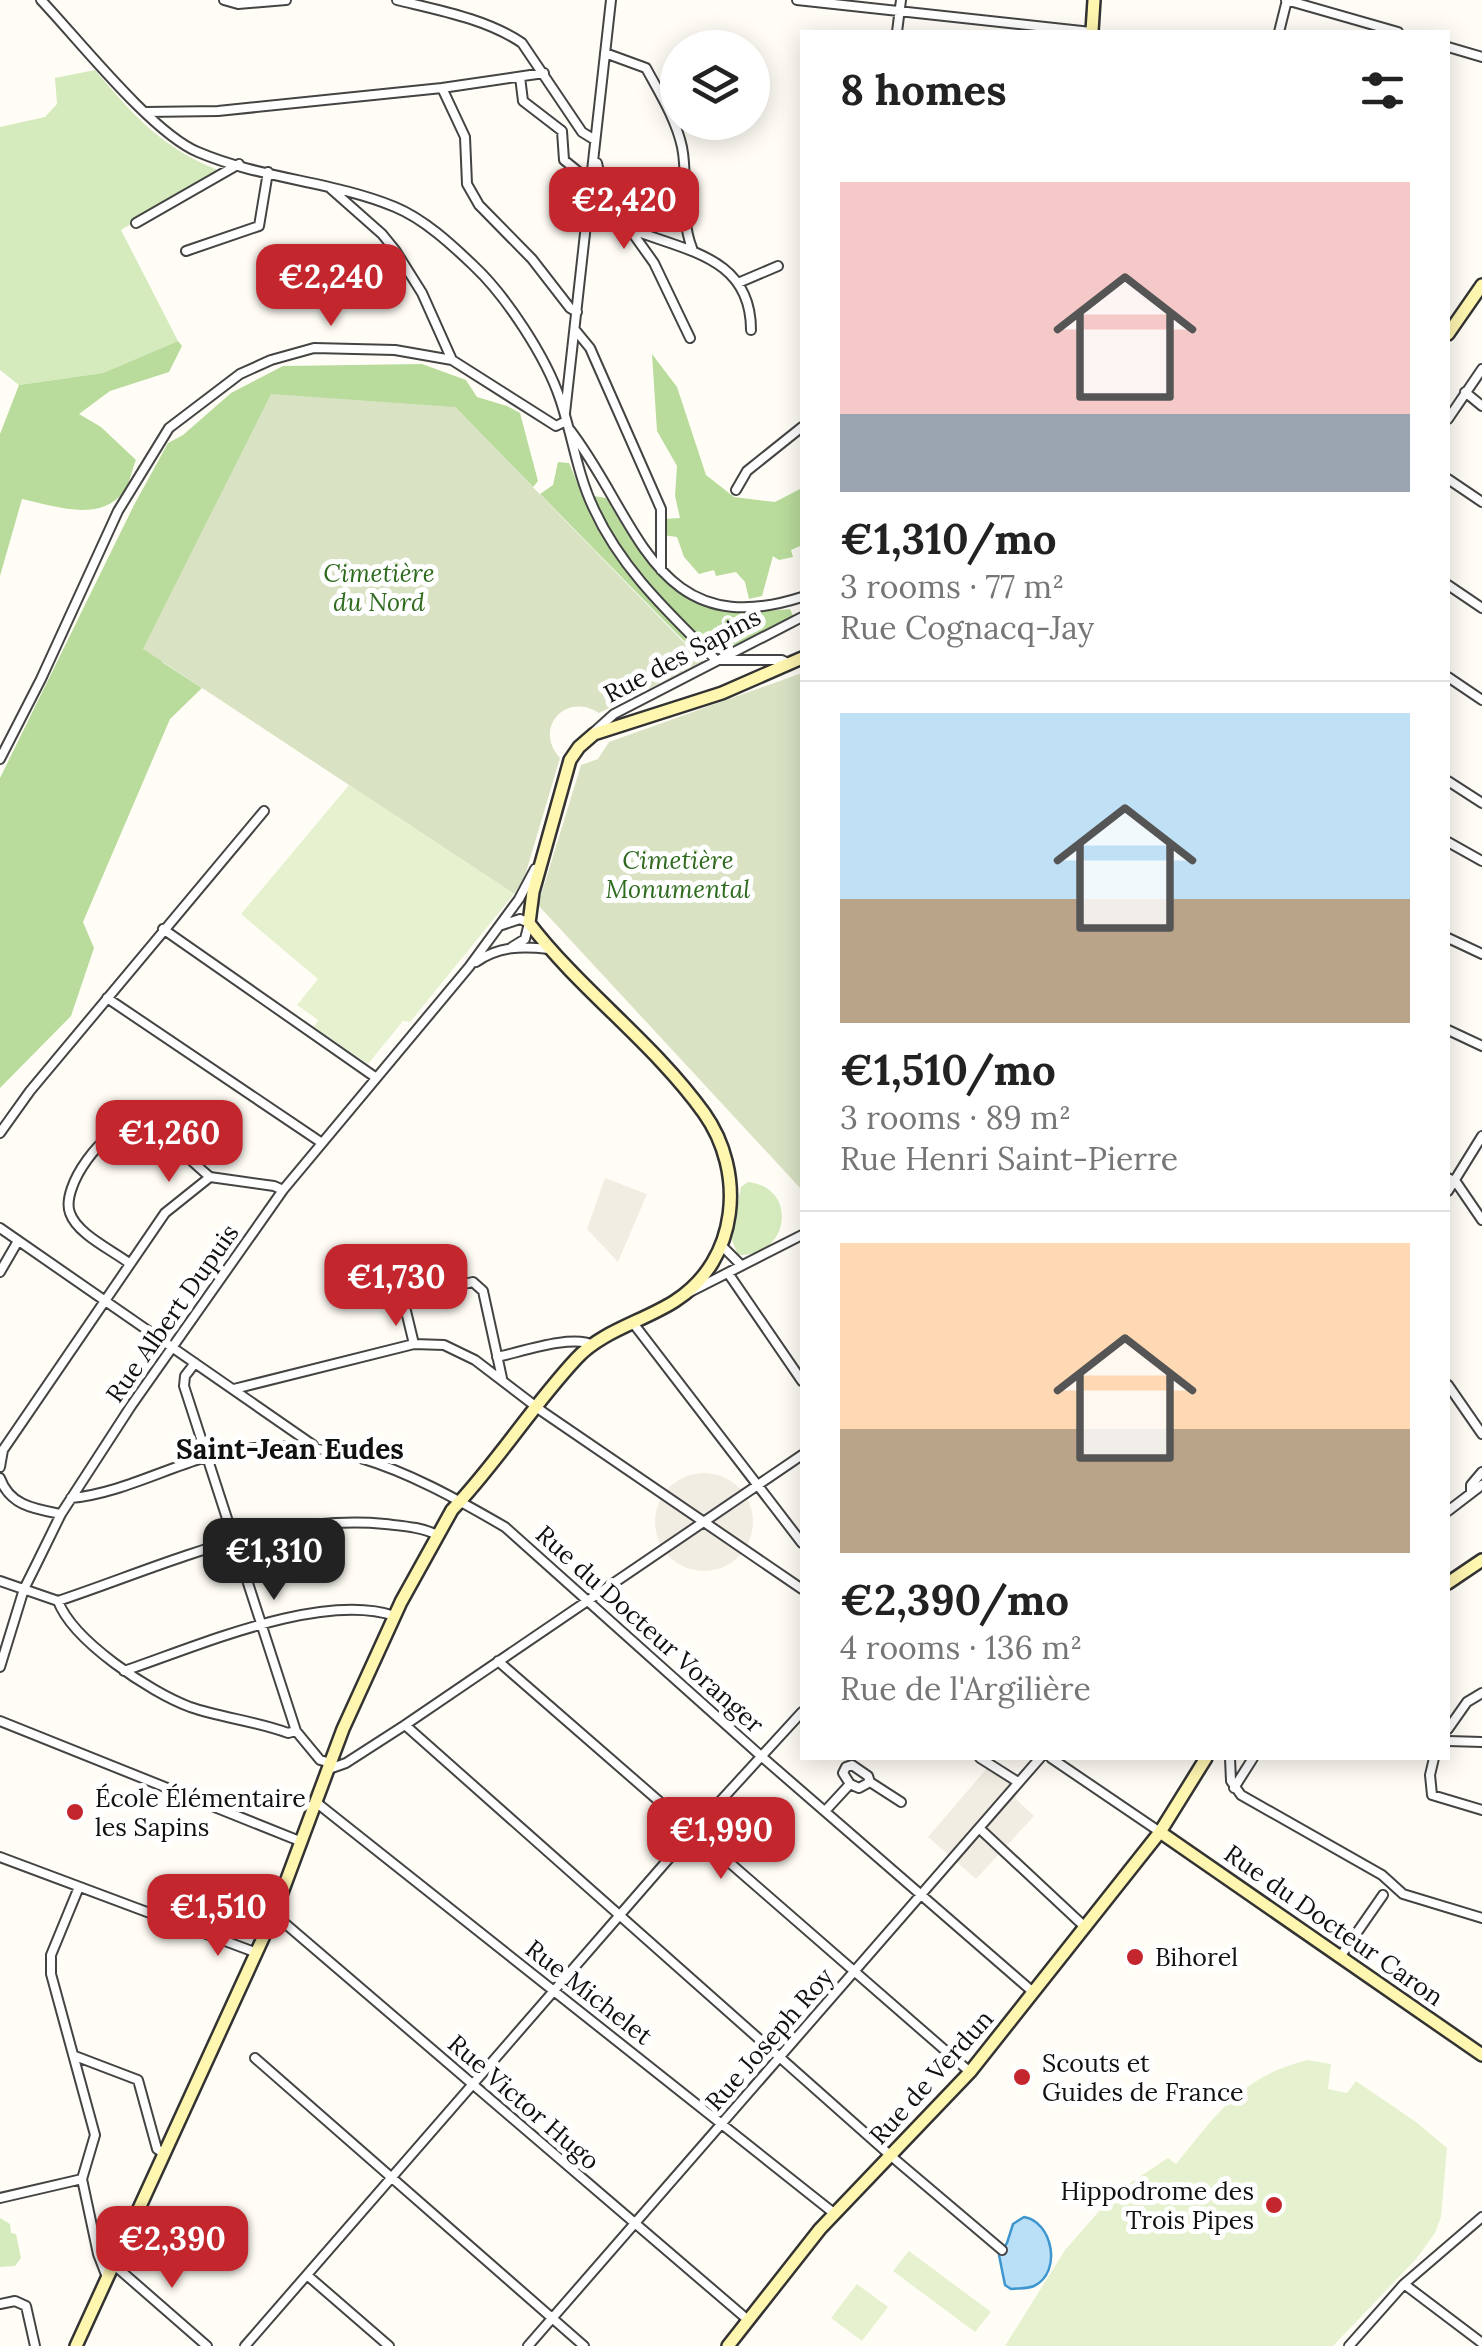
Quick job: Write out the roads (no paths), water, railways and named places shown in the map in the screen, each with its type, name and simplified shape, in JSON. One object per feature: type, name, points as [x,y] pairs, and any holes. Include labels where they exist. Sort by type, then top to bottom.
[{"type":"street","points":[[41,0],[146,112],[170,135],[198,152],[398,208],[443,238],[478,270],[536,352],[560,399],[592,505],[617,553],[640,583],[716,660],[796,661]]},
{"type":"street","points":[[224,0],[238,4],[286,0]]},
{"type":"street","points":[[397,0],[444,12],[522,43],[582,132],[595,140]]},
{"type":"street","points":[[609,0],[564,422],[594,461],[626,524],[661,570],[688,593],[748,610],[800,597]]},
{"type":"street","points":[[797,0],[1072,30]]},
{"type":"street","points":[[897,30],[901,0]]},
{"type":"street","points":[[1092,30],[1094,0]]},
{"type":"street","points":[[1279,30],[1286,0],[1391,30]]},
{"type":"street","points":[[1450,48],[1482,57]]},
{"type":"street","points":[[605,53],[646,68],[663,98],[682,144],[685,230],[692,248]]},
{"type":"street","points":[[146,112],[218,110],[442,88],[544,72]]},
{"type":"street","points":[[520,78],[522,101],[562,131],[564,160],[580,172]]},
{"type":"street","points":[[442,88],[464,137],[467,184],[479,205],[532,259],[570,308],[578,312]]},
{"type":"street","points":[[595,153],[604,193],[654,263],[690,338]]},
{"type":"street","points":[[136,223],[239,164]]},
{"type":"street","points":[[186,252],[260,226],[268,172]]},
{"type":"street","points":[[328,186],[395,250],[422,293],[452,360]]},
{"type":"street","points":[[631,228],[692,248],[738,284],[751,308],[751,330]]},
{"type":"street","points":[[738,284],[778,266]]},
{"type":"street","points":[[1450,330],[1482,285]]},
{"type":"street","points":[[576,332],[590,348],[661,509],[661,570]]},
{"type":"street","points":[[0,759],[118,511],[170,428],[222,385],[271,360],[314,348],[395,350],[452,360],[556,426],[564,422]]},
{"type":"street","points":[[1450,416],[1482,369]]},
{"type":"street","points":[[1465,392],[1482,406]]},
{"type":"street","points":[[736,490],[747,471],[800,429]]},
{"type":"street","points":[[1450,480],[1482,502]]},
{"type":"street","points":[[1450,586],[1482,608]]},
{"type":"street","name":"Rue des Sapins","points":[[587,739],[614,714],[800,618]]},
{"type":"street","points":[[684,1295],[708,1270],[730,1218],[726,1164],[714,1129],[664,1068],[550,949],[529,923],[528,910],[570,760],[587,739],[620,724],[722,693],[796,661]]},
{"type":"street","points":[[1450,678],[1482,700]]},
{"type":"street","points":[[1450,781],[1482,803]]},
{"type":"street","points":[[0,1132],[264,811]]},
{"type":"street","points":[[1450,843],[1482,861]]},
{"type":"street","name":"Rue Albert Dupuis","points":[[0,1667],[24,1588],[61,1514],[172,1347],[283,1190],[469,968],[519,900],[544,852]]},
{"type":"street","points":[[498,926],[512,919],[529,923]]},
{"type":"street","name":"Rue Albert Dupuis","points":[[469,968],[493,952],[525,940],[529,923]]},
{"type":"street","points":[[163,930],[376,1077]]},
{"type":"street","points":[[1450,939],[1482,954]]},
{"type":"street","name":"Rue Albert Dupuis","points":[[511,947],[550,949]]},
{"type":"street","points":[[107,998],[322,1144]]},
{"type":"street","points":[[1450,1031],[1482,1046]]},
{"type":"street","points":[[129,1263],[75,1223],[67,1200],[72,1182],[109,1135],[132,1126],[146,1128],[210,1176],[283,1190]]},
{"type":"street","points":[[1482,1136],[1452,1180],[1482,1220]]},
{"type":"street","points":[[0,1467],[3,1450],[129,1263],[165,1214],[210,1176]]},
{"type":"street","points":[[0,1228],[314,1446]]},
{"type":"street","points":[[76,2346],[274,1914],[343,1729],[394,1616],[437,1535],[460,1501],[579,1355],[800,1235]]},
{"type":"street","points":[[0,1272],[18,1242]]},
{"type":"street","points":[[721,1245],[740,1265]]},
{"type":"street","points":[[708,1270],[726,1275],[800,1377]]},
{"type":"street","points":[[414,1344],[406,1306],[414,1295],[474,1282],[483,1290],[502,1378]]},
{"type":"street","points":[[633,1323],[800,1540]]},
{"type":"street","points":[[498,1357],[566,1342],[586,1341],[593,1345]]},
{"type":"street","points":[[234,1389],[414,1344],[444,1345],[502,1378],[536,1406],[800,1588]]},
{"type":"street","points":[[194,1364],[183,1380],[296,1731],[330,1766],[346,1763],[404,1725],[800,1456]]},
{"type":"street","points":[[1450,1387],[1482,1434]]},
{"type":"street","points":[[72,1498],[260,1445],[314,1446]]},
{"type":"street","name":"Rue du Docteur Voranger","points":[[314,1446],[372,1462],[460,1501],[505,1527],[1033,1992]]},
{"type":"street","points":[[1471,1493],[1471,1485],[1482,1472]]},
{"type":"street","points":[[0,1478],[14,1500],[61,1514]]},
{"type":"street","points":[[1450,1509],[1482,1485]]},
{"type":"street","points":[[0,1580],[58,1601],[233,1542],[288,1528],[336,1522],[396,1525],[437,1535]]},
{"type":"street","points":[[1450,1582],[1482,1560]]},
{"type":"street","points":[[58,1601],[82,1633],[124,1671],[190,1707],[288,1734],[296,1731]]},
{"type":"street","points":[[124,1671],[299,1615],[363,1611],[394,1616]]},
{"type":"street","points":[[498,1661],[970,2072]]},
{"type":"street","points":[[1450,1727],[1467,1702],[1482,1693]]},
{"type":"street","points":[[245,2346],[692,1832],[800,1714]]},
{"type":"street","points":[[0,1720],[302,1842]]},
{"type":"street","points":[[404,1725],[1002,2250]]},
{"type":"street","points":[[1450,1741],[1482,1742]]},
{"type":"street","points":[[983,1760],[1018,1782]]},
{"type":"street","name":"Rue Joseph Roy","points":[[528,2346],[1038,1760]]},
{"type":"street","points":[[1054,1760],[1160,1832]]},
{"type":"street","name":"Rue de Verdun","points":[[728,2346],[835,2214],[970,2072],[1160,1832],[1205,1760]]},
{"type":"street","points":[[1230,1760],[1234,1788],[1382,1875],[1403,1894],[1482,1918]]},
{"type":"street","points":[[1234,1788],[1252,1760]]},
{"type":"street","points":[[1434,1760],[1432,1795],[1482,1810]]},
{"type":"street","points":[[870,1782],[858,1788],[850,1784],[844,1772],[850,1761],[870,1782],[901,1802]]},
{"type":"street","points":[[826,1810],[850,1784]]},
{"type":"street","name":"Rue Michelet","points":[[317,1802],[835,2214]]},
{"type":"street","points":[[978,1828],[1085,1926]]},
{"type":"street","name":"Rue du Docteur Caron","points":[[1160,1832],[1482,2055]]},
{"type":"street","points":[[0,1857],[155,1915]]},
{"type":"street","points":[[79,1887],[50,1955],[95,2136],[82,2179],[98,2254],[107,2277]]},
{"type":"street","points":[[1340,1957],[1383,1895]]},
{"type":"street","name":"Rue Victor Hugo","points":[[274,1914],[748,2320]]},
{"type":"street","points":[[193,1929],[257,1953]]},
{"type":"street","points":[[74,2056],[138,2080],[157,2148],[163,2153]]},
{"type":"street","points":[[255,2058],[584,2346]]},
{"type":"street","points":[[0,2198],[82,2179]]},
{"type":"street","points":[[1349,2346],[1404,2284],[1482,2218]]},
{"type":"street","points":[[113,2264],[206,2346]]},
{"type":"street","points":[[307,2275],[389,2346]]},
{"type":"street","points":[[1404,2284],[1482,2343]]},
{"type":"street","points":[[0,2304],[22,2303],[35,2346]]},
{"type":"water","points":[[1024,2217],[1041,2227],[1051,2259],[1049,2270],[1034,2286],[1011,2289],[1005,2285],[999,2255],[1013,2224]]},
{"type":"place","name":"École Élémentaire les Sapins","points":[[75,1812]]},
{"type":"place","name":"Bihorel","points":[[1135,1957]]},
{"type":"place","name":"Scouts et Guides de France","points":[[1022,2077]]},
{"type":"place","name":"Hippodrome des Trois Pipes","points":[[1274,2205]]},
{"type":"district","name":"Saint-Jean Eudes","points":[[290,1449]]},
{"type":"park label","name":"Cimetière du Nord","points":[[379,588]]},
{"type":"park label","name":"Cimetière Monumental","points":[[678,874]]}]
